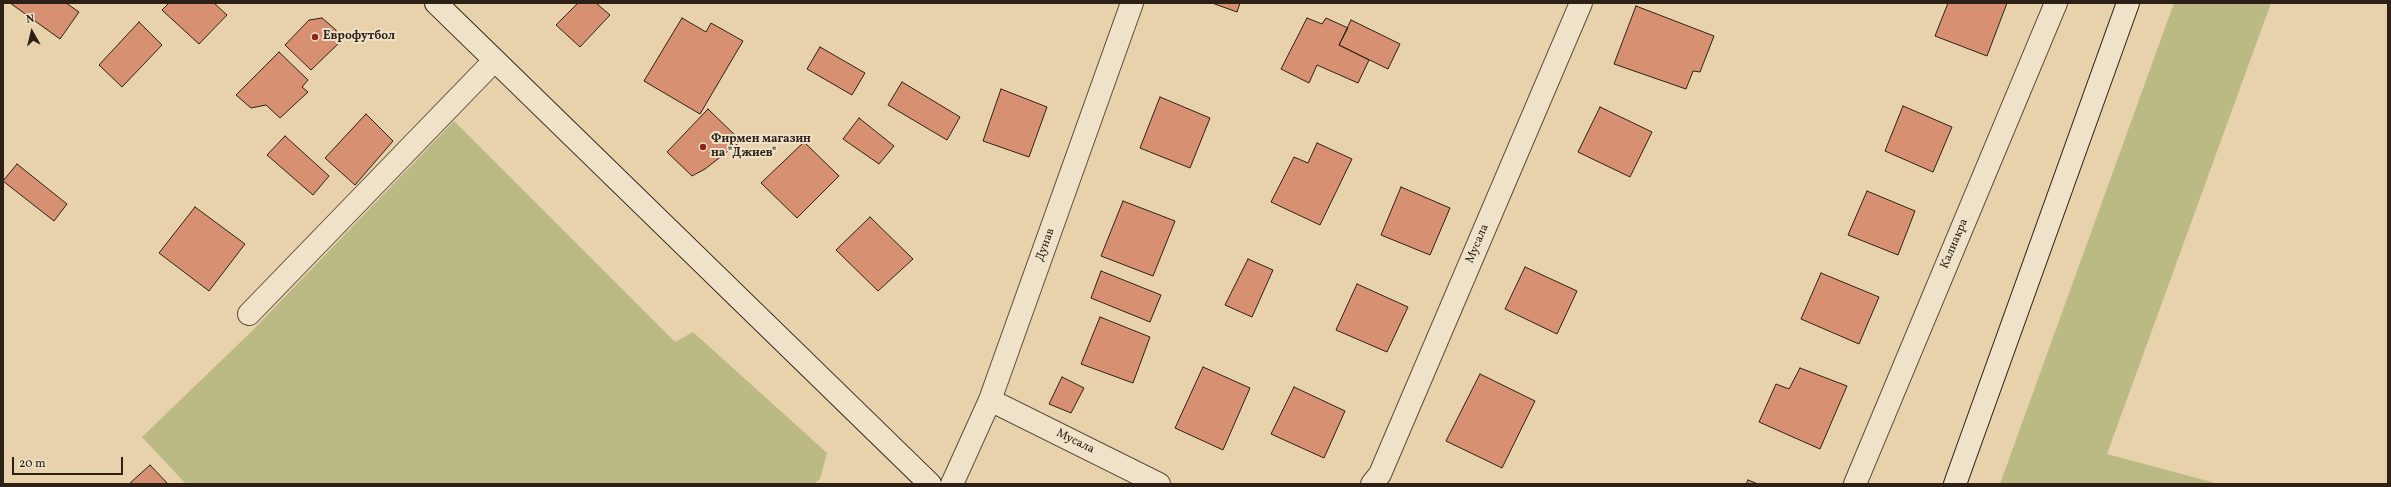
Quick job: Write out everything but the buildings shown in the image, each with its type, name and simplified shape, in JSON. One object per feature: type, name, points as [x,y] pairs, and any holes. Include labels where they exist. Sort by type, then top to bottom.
[{"type":"street","points":[[436,3],[930,484]]},
{"type":"street","name":"Дунав","points":[[952,484],[990,400],[1132,3]]},
{"type":"street","name":"Мусала","points":[[1372,484],[1380,474],[1581,3]]},
{"type":"street","name":"Калиакра","points":[[1854,484],[2056,3]]},
{"type":"street","points":[[1955,484],[2128,3]]},
{"type":"street","points":[[249,314],[494,61]]},
{"type":"street","name":"Мусала","points":[[990,400],[1159,484]]},
{"type":"shaded area","points":[[2174,3],[2271,3],[2107,454],[2219,484],[2000,484]]},
{"type":"shaded area","points":[[454,121],[675,342],[693,332],[827,453],[820,479],[814,484],[186,484],[142,437],[252,331]]},
{"type":"place","name":"Еврофутбол","points":[[315,37]]},
{"type":"place","name":"Фирмен магазин на \"Джиев\"","points":[[703,147]]}]
